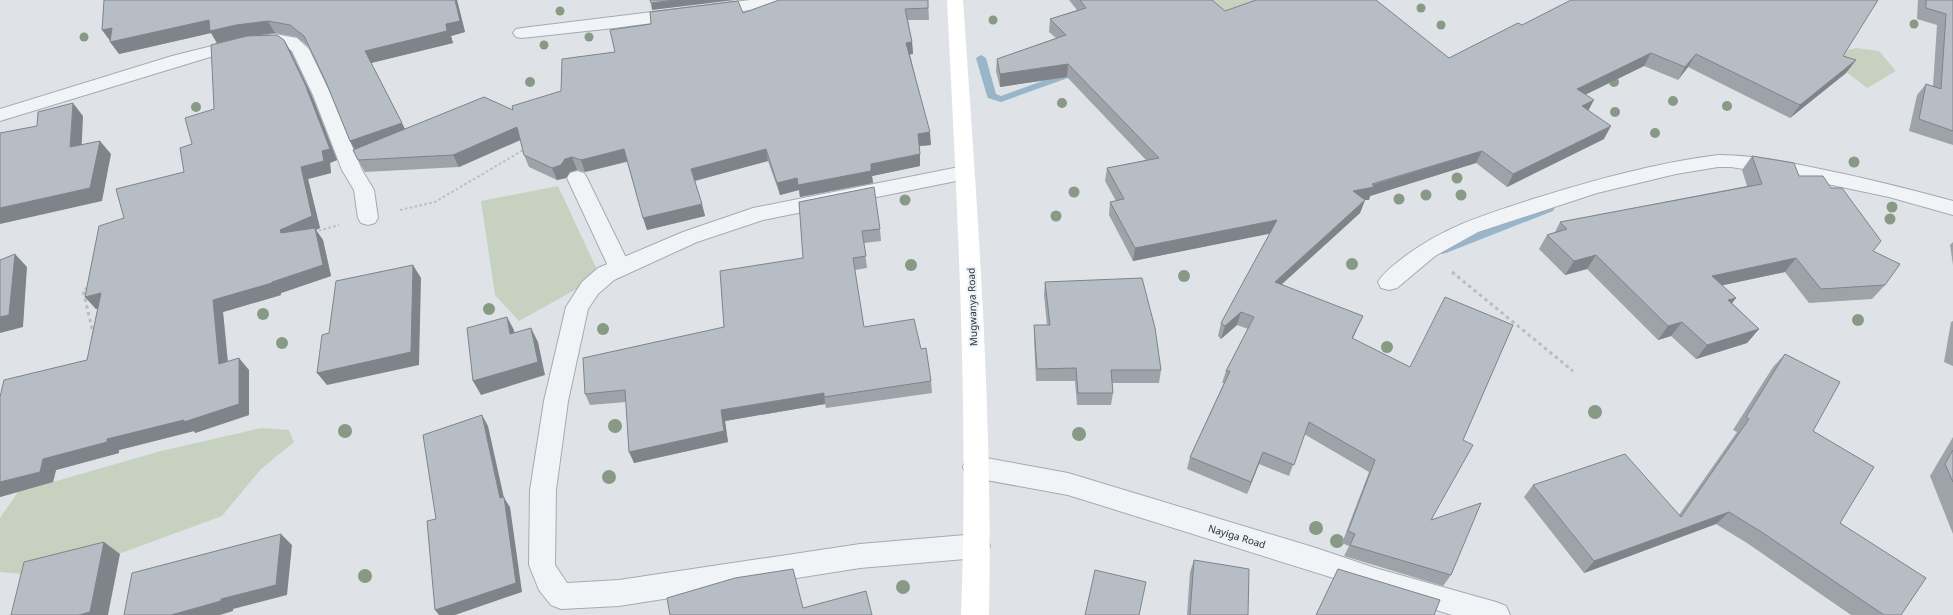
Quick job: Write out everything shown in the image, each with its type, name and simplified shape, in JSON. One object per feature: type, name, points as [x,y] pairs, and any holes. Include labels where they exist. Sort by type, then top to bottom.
[{"type":"street","points":[[522,33],[614,23],[788,0]]},
{"type":"street","name":"Mugwanya Road","points":[[955,0],[964,173],[972,281],[977,546],[975,615]]},
{"type":"street","points":[[0,115],[117,78],[190,57],[242,44],[267,40],[286,40],[294,43],[300,49],[322,95],[350,164],[364,190],[368,218]]},
{"type":"street","points":[[1389,282],[1402,269],[1427,251],[1470,227],[1585,189],[1676,167],[1718,161],[1731,161],[1794,170],[1889,190],[1953,208]]},
{"type":"street","points":[[964,173],[760,213],[690,237],[606,274],[590,288],[577,307],[556,401],[543,490],[542,565],[550,581],[561,596],[619,593],[860,556],[977,546]]},
{"type":"street","points":[[577,178],[620,268]]},
{"type":"street","name":"Nayiga Road","points":[[975,467],[1068,484],[1316,560],[1375,580],[1496,615]]},
{"type":"path","points":[[308,234],[435,202],[527,148]]},
{"type":"path","points":[[1427,251],[1573,371]]},
{"type":"path","points":[[90,288],[83,290],[92,323],[94,339]]},
{"type":"green space","points":[[1203,0],[1275,0],[1224,18]]},
{"type":"green space","points":[[1856,48],[1879,51],[1896,71],[1867,88],[1836,64],[1841,52]]},
{"type":"green space","points":[[558,186],[600,276],[519,321],[495,295],[481,201]]},
{"type":"green space","points":[[261,428],[289,430],[294,442],[261,469],[222,516],[56,577],[0,572],[0,518],[18,492],[161,451]]},
{"type":"building","points":[[104,0],[455,0],[460,21],[446,24],[447,31],[365,51],[402,123],[350,141],[326,82],[304,36],[290,25],[268,21],[236,25],[210,31],[209,20],[110,42],[112,28],[102,30]]},
{"type":"building","points":[[650,0],[675,0],[651,3]]},
{"type":"building","points":[[779,0],[928,0],[928,8],[905,9],[912,42],[906,43],[930,132],[918,134],[920,154],[871,164],[871,171],[798,185],[797,178],[777,183],[766,149],[691,169],[702,204],[643,218],[624,149],[581,160],[572,157],[565,159],[561,165],[552,168],[524,155],[517,127],[453,155],[358,160],[353,150],[484,97],[513,110],[512,106],[561,91],[562,59],[615,52],[610,30],[651,24],[650,12],[738,1],[743,13]]},
{"type":"building","points":[[1080,0],[1212,0],[1225,11],[1256,0],[1376,0],[1449,58],[1518,23],[1522,25],[1571,0],[1878,0],[1843,56],[1856,60],[1800,105],[1696,54],[1685,67],[1651,53],[1577,89],[1594,100],[1582,106],[1611,126],[1513,174],[1482,151],[1372,184],[1374,187],[1353,191],[1365,200],[1275,282],[1363,316],[1352,338],[1410,367],[1445,297],[1513,325],[1463,440],[1473,445],[1431,520],[1481,503],[1451,575],[1350,545],[1355,534],[1348,531],[1375,460],[1309,422],[1294,465],[1263,452],[1251,482],[1190,457],[1230,371],[1226,371],[1254,317],[1241,312],[1225,326],[1221,323],[1277,220],[1135,248],[1110,202],[1124,199],[1107,168],[1159,158],[1068,64],[1000,74],[997,59],[1066,35],[1050,19],[1086,8]]},
{"type":"building","points":[[1926,0],[1953,0],[1953,131],[1919,119],[1926,84],[1941,89],[1946,14],[1926,8]]},
{"type":"building","points":[[277,35],[284,40],[305,84],[330,149],[322,151],[324,161],[301,167],[312,216],[280,230],[281,233],[315,228],[323,265],[272,283],[213,300],[219,364],[239,358],[239,404],[184,422],[184,420],[107,439],[107,442],[43,459],[40,472],[0,482],[0,397],[4,380],[87,360],[101,293],[85,297],[99,226],[124,218],[116,189],[184,172],[180,148],[192,144],[185,118],[214,109],[211,45],[247,36]]},
{"type":"building","points":[[73,103],[70,147],[100,141],[90,188],[0,208],[0,133],[37,126],[38,112]]},
{"type":"building","points":[[1752,156],[1794,163],[1799,176],[1823,176],[1831,188],[1842,188],[1881,241],[1873,251],[1900,264],[1885,285],[1821,289],[1796,258],[1712,276],[1736,298],[1728,300],[1759,329],[1707,345],[1682,322],[1668,326],[1596,255],[1574,261],[1547,235],[1567,229],[1560,222],[1762,184]]},
{"type":"building","points":[[874,187],[880,229],[862,231],[866,256],[853,258],[864,327],[914,319],[921,349],[926,348],[931,381],[824,397],[824,393],[721,410],[724,431],[629,452],[625,390],[585,394],[583,358],[724,327],[720,271],[803,258],[799,202]]},
{"type":"building","points":[[15,254],[9,315],[0,317],[0,260]]},
{"type":"building","points":[[413,265],[411,352],[317,373],[322,335],[329,333],[336,281]]},
{"type":"building","points":[[1142,278],[1155,328],[1161,370],[1111,370],[1113,393],[1078,393],[1076,368],[1037,369],[1034,325],[1050,325],[1045,282]]},
{"type":"building","points":[[507,317],[510,334],[531,328],[538,362],[473,381],[467,328]]},
{"type":"building","points":[[1785,354],[1840,382],[1813,431],[1874,467],[1840,523],[1926,578],[1901,615],[1884,615],[1760,531],[1729,512],[1594,561],[1533,485],[1625,454],[1681,517],[1749,419],[1746,417]]},
{"type":"building","points":[[482,415],[500,498],[504,497],[516,583],[435,610],[427,521],[436,519],[423,435]]},
{"type":"building","points":[[1953,450],[1953,482],[1945,464]]},
{"type":"building","points":[[281,534],[276,585],[221,599],[221,601],[171,615],[124,615],[132,573]]},
{"type":"building","points":[[104,542],[90,612],[79,615],[11,615],[24,562]]},
{"type":"building","points":[[1194,560],[1249,569],[1248,615],[1190,615]]},
{"type":"building","points":[[793,569],[803,608],[866,591],[872,615],[670,615],[667,598],[735,578]]},
{"type":"building","points":[[1338,569],[1440,600],[1434,615],[1316,615]]},
{"type":"building","points":[[1095,570],[1146,582],[1139,615],[1085,615]]},
{"type":"waterway","points":[[981,58],[992,96],[1001,99],[1076,72]]},
{"type":"waterway","points":[[1442,250],[1549,208]]}]
